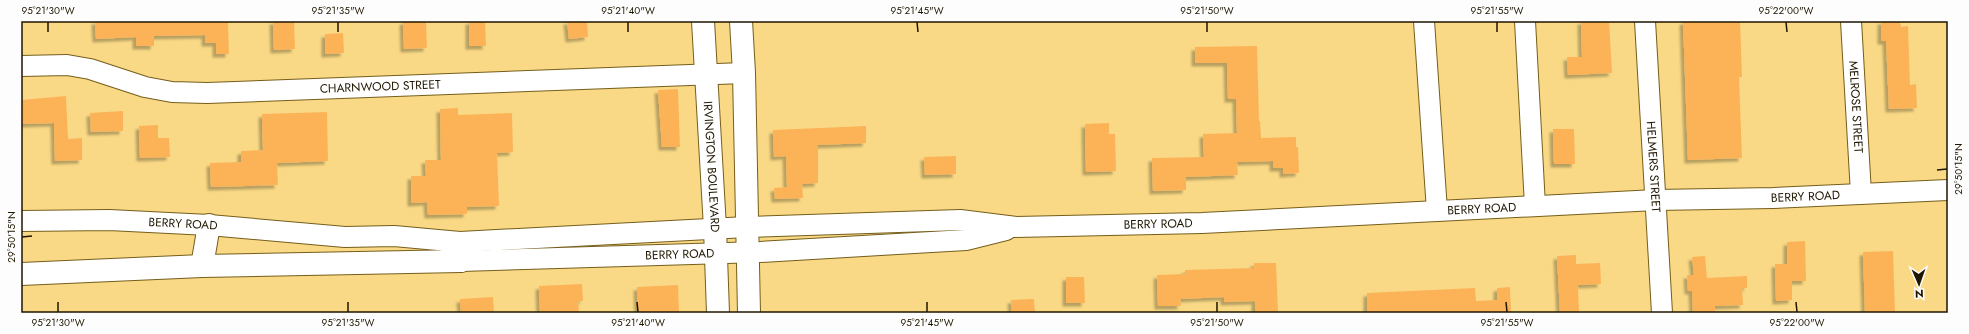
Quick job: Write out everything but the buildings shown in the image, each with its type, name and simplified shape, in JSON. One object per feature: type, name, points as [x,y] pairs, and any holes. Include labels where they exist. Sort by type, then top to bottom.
[{"type":"main road","name":"IRVINGTON BOULEVARD","points":[[703,21],[715,228],[718,313]]},
{"type":"main road","points":[[741,21],[744,73],[749,313]]},
{"type":"main road","points":[[202,266],[209,225]]},
{"type":"main road","points":[[21,274],[202,266],[461,261]]},
{"type":"street","points":[[1424,21],[1437,211]]},
{"type":"street","points":[[1525,21],[1535,206]]},
{"type":"street","name":"HELMERS STREET","points":[[1645,21],[1662,313]]},
{"type":"street","name":"MELROSE STREET","points":[[1851,21],[1861,194]]},
{"type":"street","name":"CHARNWOOD STREET","points":[[21,66],[67,65],[90,69],[145,87],[179,92],[744,73]]},
{"type":"street","name":"BERRY ROAD","points":[[21,221],[109,220],[209,225],[345,237],[394,236],[460,242],[715,228],[960,220],[1016,227],[1202,223],[1656,200],[1948,190]]},
{"type":"street","name":"BERRY ROAD","points":[[345,237],[390,252],[461,261],[716,254],[966,240],[1016,227]]}]
